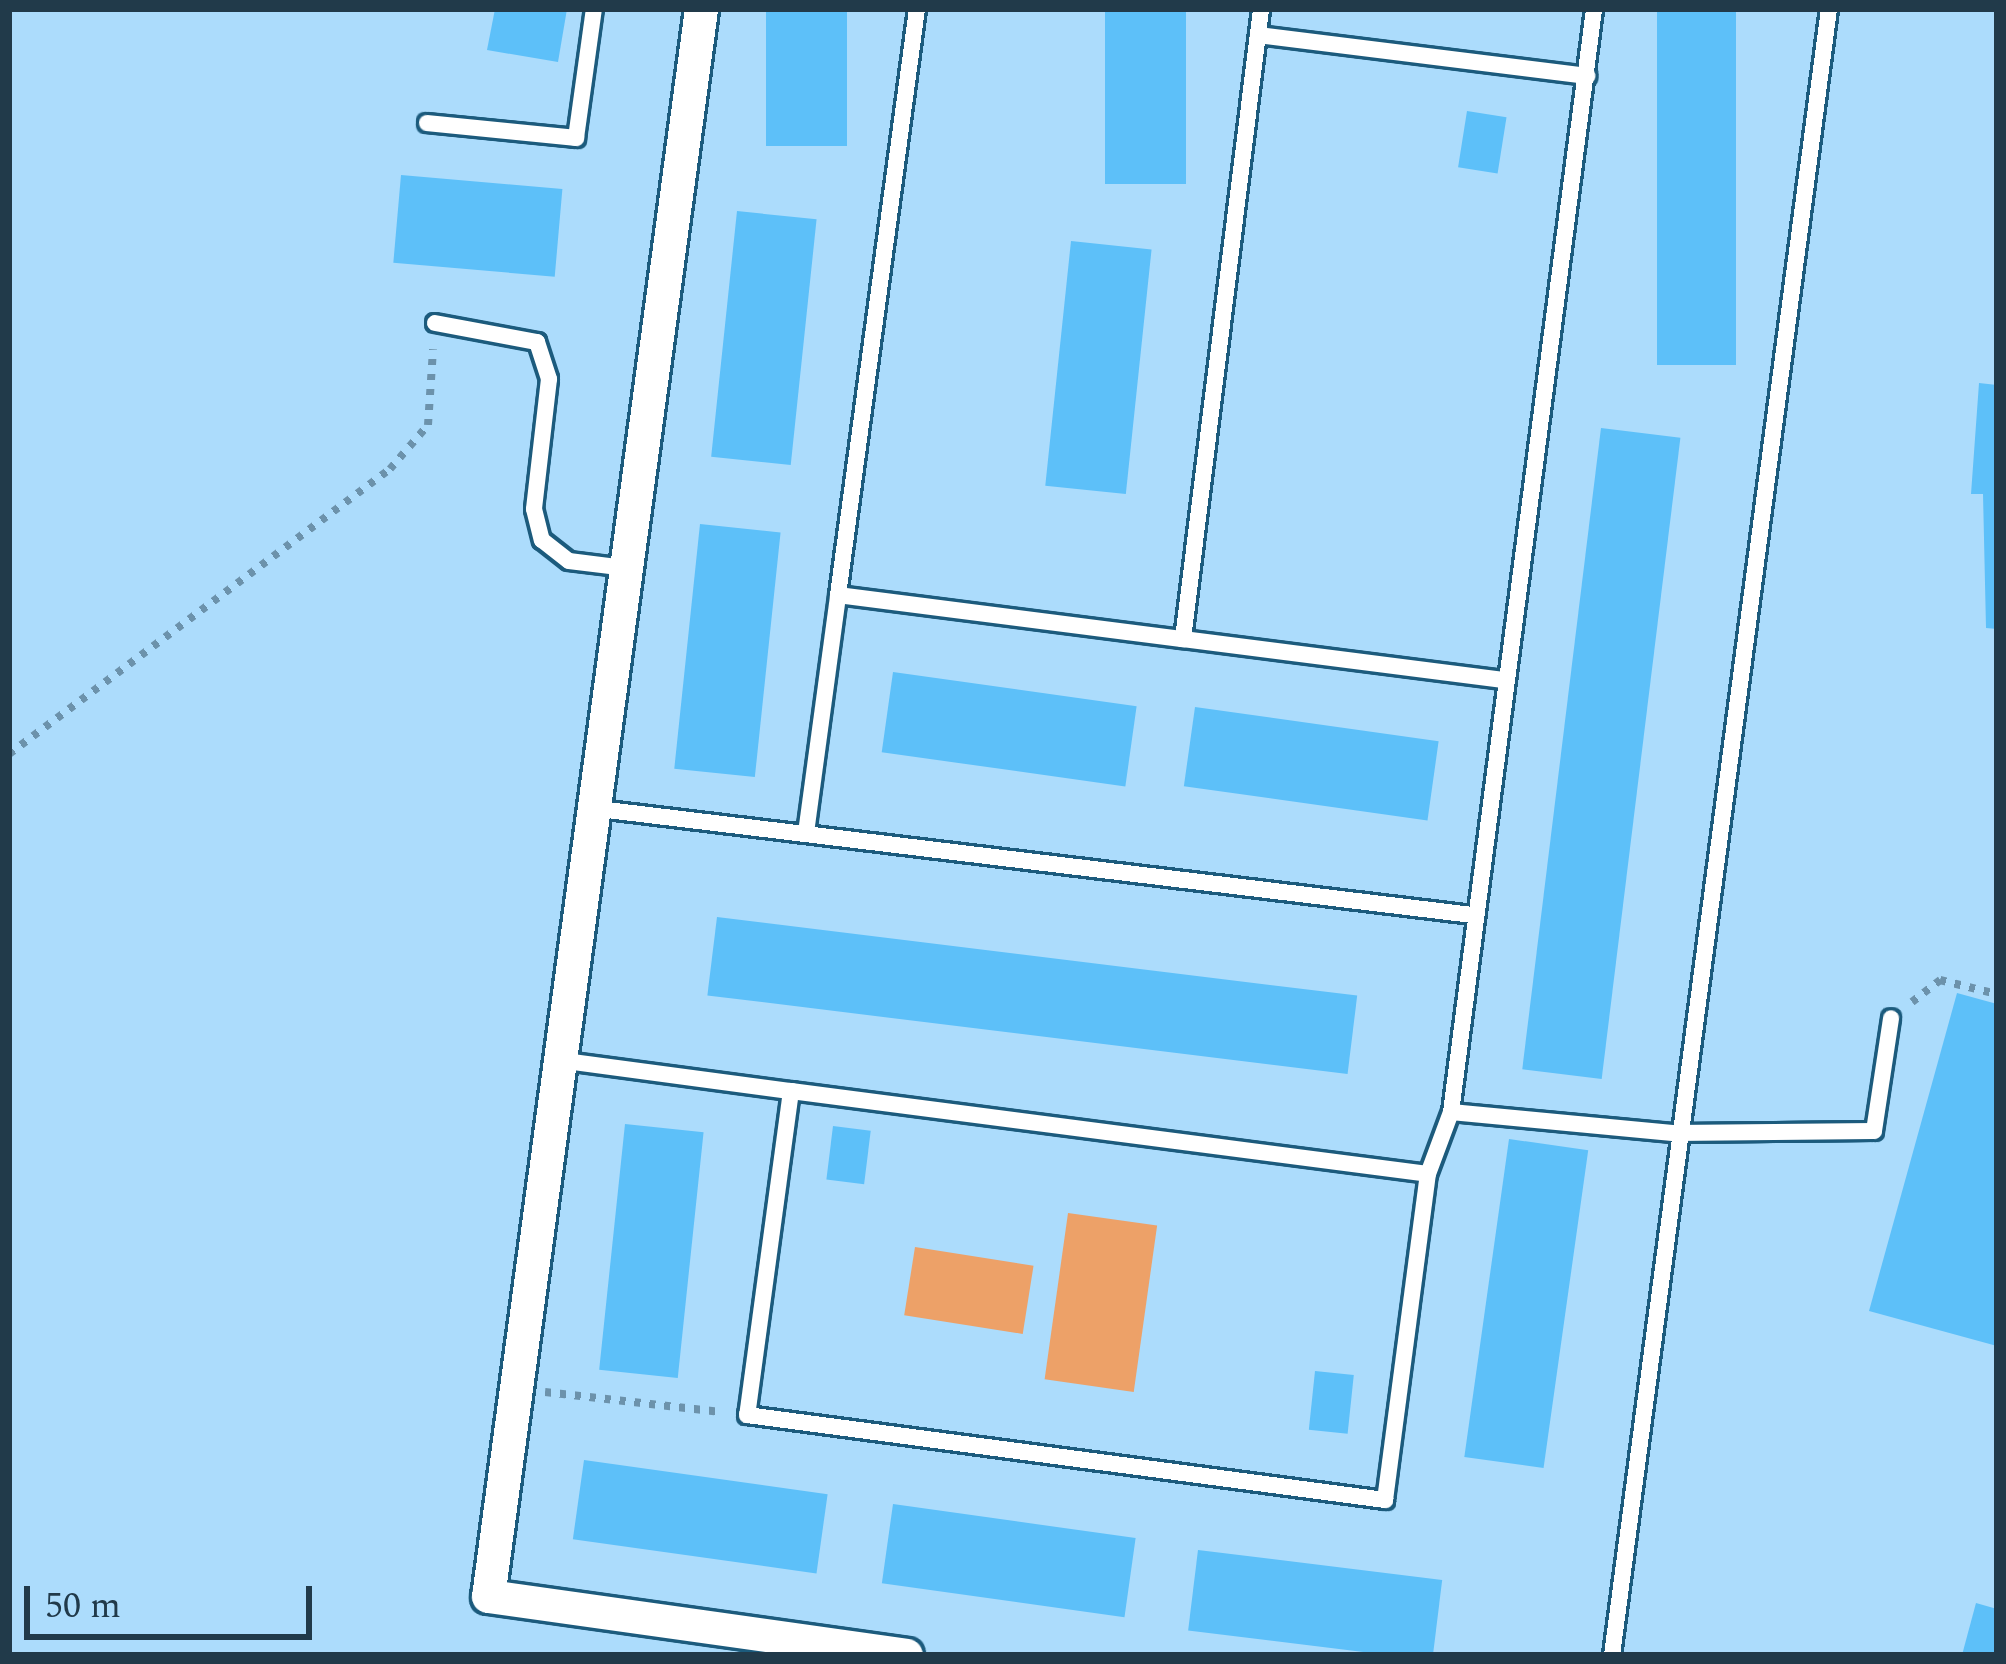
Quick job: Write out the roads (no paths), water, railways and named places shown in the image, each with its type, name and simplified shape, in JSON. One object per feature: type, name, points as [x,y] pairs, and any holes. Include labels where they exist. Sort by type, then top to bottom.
[{"type":"street","points":[[701,9],[625,568],[566,1061],[488,1596],[906,1655]]},
{"type":"lane","points":[[427,123],[576,138],[594,9]]},
{"type":"lane","points":[[806,833],[917,9]]},
{"type":"lane","points":[[1183,638],[1261,9]]},
{"type":"lane","points":[[790,1091],[747,1415],[1385,1500],[1428,1174],[1451,1112],[1501,680],[1594,9]]},
{"type":"lane","points":[[1612,1655],[1675,1133],[1829,9]]},
{"type":"lane","points":[[1258,35],[1587,76]]},
{"type":"lane","points":[[435,322],[537,342],[549,379],[534,509],[542,540],[569,561],[625,568]]},
{"type":"lane","points":[[838,595],[1501,680]]},
{"type":"lane","points":[[598,809],[1473,915]]},
{"type":"lane","points":[[1451,1112],[1675,1133],[1874,1131],[1891,1018]]},
{"type":"lane","points":[[566,1061],[1428,1174]]}]
